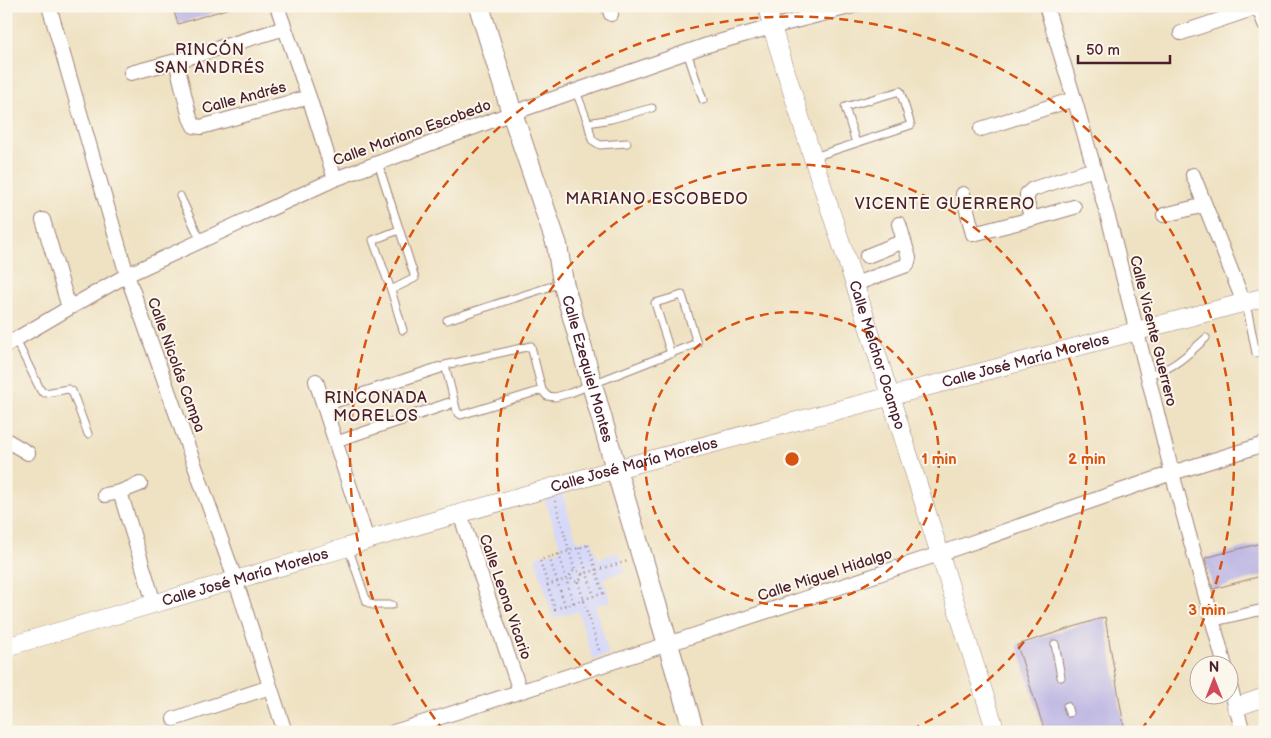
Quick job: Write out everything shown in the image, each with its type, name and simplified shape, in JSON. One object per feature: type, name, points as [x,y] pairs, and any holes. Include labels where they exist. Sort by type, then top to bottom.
[{"type":"main road","name":"Calle Ezequiel Montes","points":[[479,6],[512,113],[557,245],[563,282],[694,732]]},
{"type":"street","name":"Calle Nicolás Campa","points":[[49,6],[127,275],[235,579],[285,732]]},
{"type":"street","points":[[277,6],[286,28],[335,179]]},
{"type":"street","name":"Calle Melchor Ocampo","points":[[767,6],[813,158],[855,284],[996,732]]},
{"type":"street","name":"Calle Mariano Escobedo","points":[[11,342],[127,275],[335,179],[512,113],[686,52],[772,26],[853,6]]},
{"type":"street","name":"Calle Vicente Guerrero","points":[[1046,6],[1111,228],[1172,473],[1222,656]]},
{"type":"street","points":[[1181,34],[1258,7],[1265,24]]},
{"type":"street","points":[[131,73],[286,28]]},
{"type":"street","name":"Calle Andrés","points":[[176,61],[190,118],[194,126],[201,127],[309,97]]},
{"type":"street","points":[[981,129],[1074,99]]},
{"type":"street","points":[[1032,219],[1027,203],[1027,194],[1033,189],[1094,169]]},
{"type":"street","points":[[1193,175],[1244,303]]},
{"type":"street","points":[[963,194],[973,234],[1074,207]]},
{"type":"street","points":[[1164,215],[1205,205]]},
{"type":"street","points":[[43,220],[69,308]]},
{"type":"street","points":[[855,284],[907,265],[909,258],[899,224]]},
{"type":"street","points":[[866,256],[904,241]]},
{"type":"street","name":"Calle José María Morelos","points":[[6,647],[367,540],[616,469],[1265,297]]},
{"type":"street","points":[[324,406],[439,368]]},
{"type":"street","points":[[316,381],[367,540]]},
{"type":"street","points":[[335,442],[448,404]]},
{"type":"street","points":[[6,440],[28,453]]},
{"type":"street","name":"Calle Miguel Hidalgo","points":[[400,731],[668,644],[939,554],[1172,473],[1265,444]]},
{"type":"street","points":[[105,495],[120,492],[140,484]]},
{"type":"street","points":[[120,492],[154,603]]},
{"type":"street","name":"Calle Leona Vicario","points":[[460,514],[520,691]]},
{"type":"street","points":[[1213,621],[1265,608]]},
{"type":"street","points":[[174,718],[270,687]]},
{"type":"street","points":[[1243,732],[1236,707],[1265,697]]},
{"type":"lane","points":[[686,52],[703,100]]},
{"type":"lane","points":[[576,91],[592,140],[600,145],[627,143]]},
{"type":"lane","points":[[813,158],[856,144],[911,125],[900,91],[845,107],[856,144]]},
{"type":"lane","points":[[588,124],[652,108]]},
{"type":"lane","points":[[378,163],[415,278],[391,290]]},
{"type":"lane","points":[[180,196],[201,241]]},
{"type":"lane","points":[[399,230],[374,240],[404,330]]},
{"type":"lane","points":[[447,320],[563,282]]},
{"type":"lane","points":[[542,390],[462,416],[457,412],[445,366],[531,346],[542,390],[547,396],[555,397],[570,393],[671,354],[698,343],[682,295],[655,303],[671,354]]},
{"type":"lane","points":[[1244,303],[1248,313],[1256,353]]},
{"type":"lane","points":[[1148,374],[1175,364],[1206,338]]},
{"type":"lane","points":[[11,342],[41,391],[45,393],[68,389],[72,391],[88,434]]},
{"type":"lane","points":[[348,547],[367,602],[372,605],[392,605]]},
{"type":"lane","points":[[1055,644],[1061,677]]},
{"type":"path","points":[[551,488],[575,571]]},
{"type":"path","points":[[588,545],[603,593],[555,609],[540,560],[569,551],[588,545]]},
{"type":"path","points":[[579,548],[594,596]]},
{"type":"path","points":[[559,554],[573,603]]},
{"type":"path","points":[[575,571],[582,574],[642,556]]},
{"type":"path","points":[[549,557],[564,607]]},
{"type":"path","points":[[571,578],[572,573],[575,571]]},
{"type":"path","points":[[578,582],[582,574]]},
{"type":"path","points":[[547,585],[571,578],[578,582],[604,664]]},
{"type":"shaded area","points":[[562,493],[577,542],[591,539],[598,559],[619,552],[625,571],[603,578],[611,601],[595,606],[609,654],[593,660],[578,611],[553,618],[535,557],[561,549],[544,497]]},
{"type":"building","points":[[172,6],[233,6],[233,7],[178,24]]},
{"type":"building","points":[[1265,542],[1265,575],[1213,589],[1205,558]]},
{"type":"building","points":[[1105,617],[1125,732],[1045,732],[1017,645]]},
{"type":"district","name":"RINCÓN SAN ANDRÉS","points":[[210,59]]},
{"type":"district","name":"MARIANO ESCOBEDO","points":[[657,199]]},
{"type":"district","name":"VICENTE GUERRERO","points":[[945,204]]},
{"type":"district","name":"RINCONADA MORELOS","points":[[376,407]]}]
